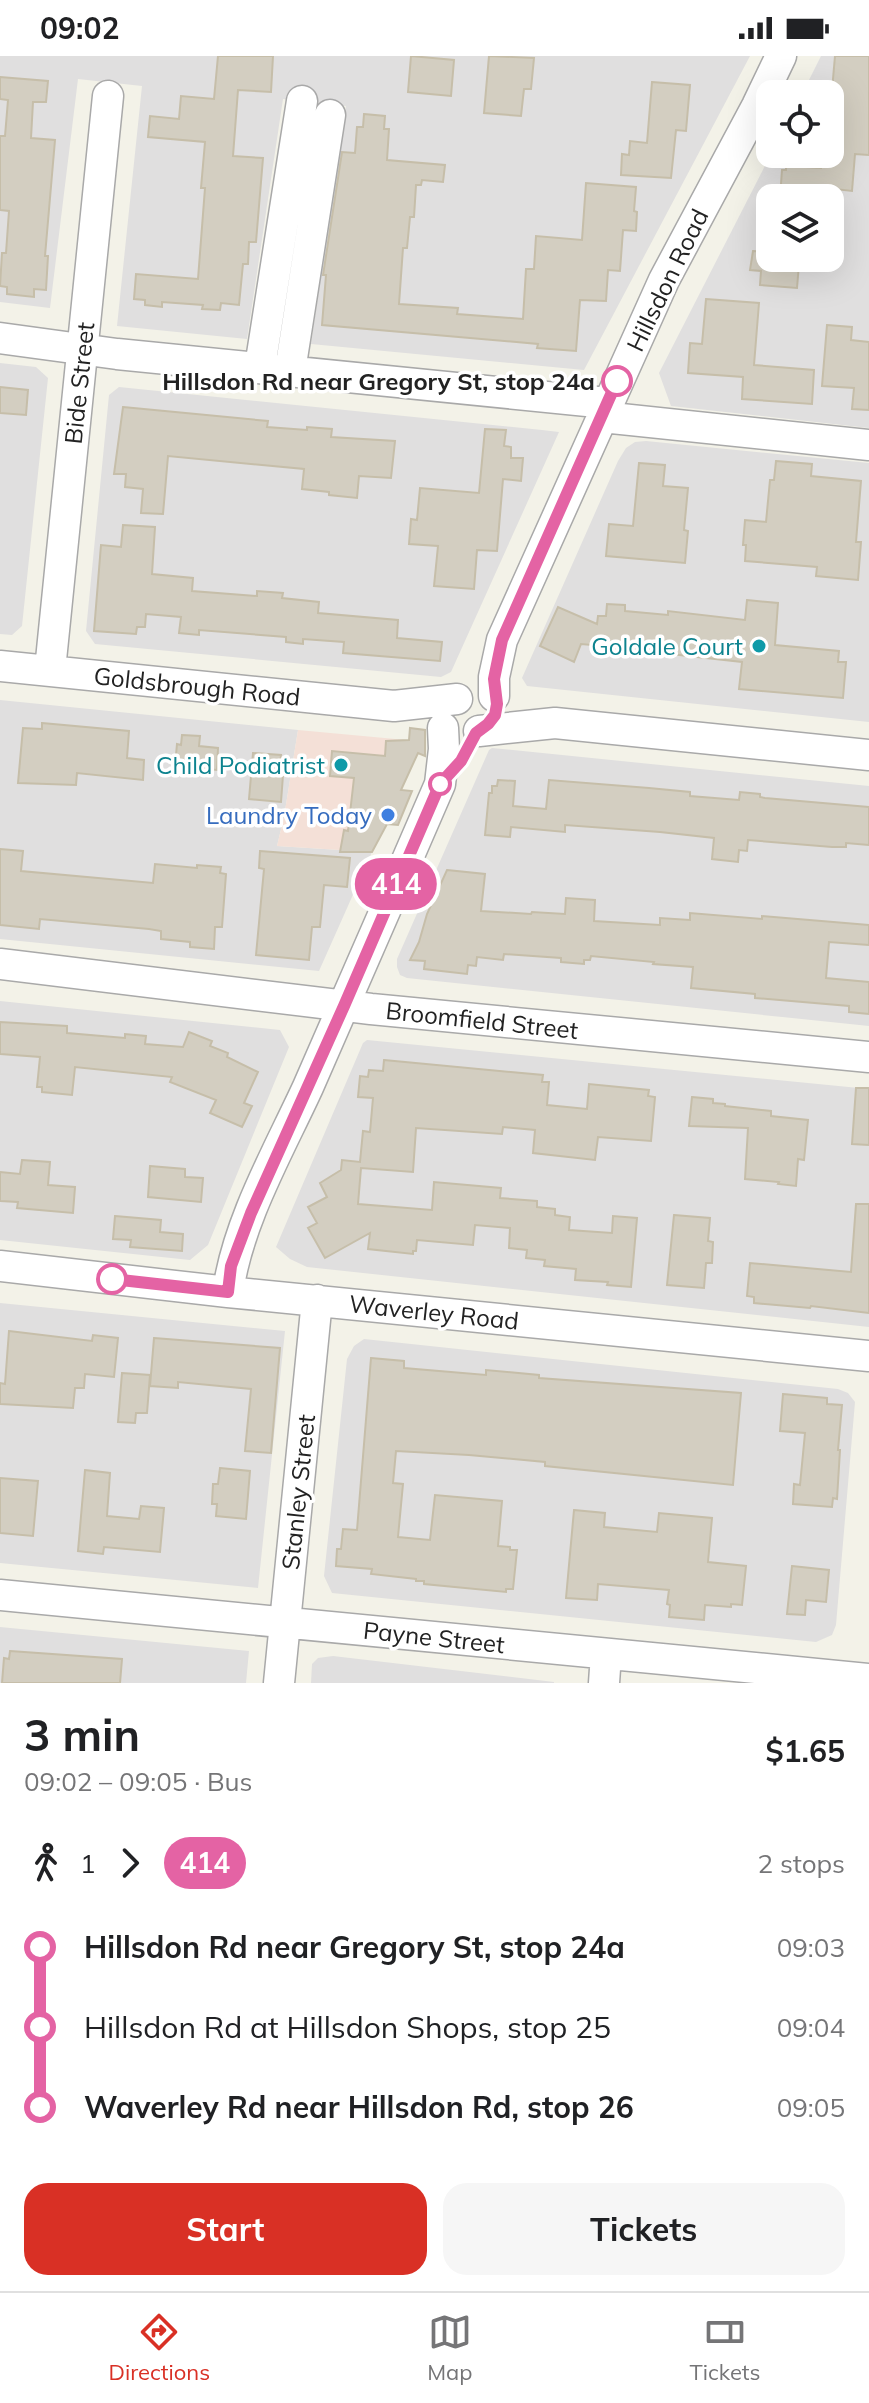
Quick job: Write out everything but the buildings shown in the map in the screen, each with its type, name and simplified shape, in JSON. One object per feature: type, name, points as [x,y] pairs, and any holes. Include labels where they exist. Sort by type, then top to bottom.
[{"type":"street","name":"Hillsdon Road","points":[[495,697],[494,677],[502,640],[604,410],[664,280],[781,56]]},
{"type":"street","name":"Bide Street","points":[[50,670],[108,96]]},
{"type":"street","points":[[260,367],[302,101]]},
{"type":"street","points":[[290,371],[330,115]]},
{"type":"street","points":[[0,338],[117,354],[260,367],[869,445]]},
{"type":"street","name":"Hillsdon Road","points":[[460,697],[486,657],[502,640]]},
{"type":"street","name":"Goldsbrough Road","points":[[0,666],[394,706],[429,718],[442,727]]},
{"type":"street","points":[[228,1292],[231,1266],[251,1213],[440,784],[444,749],[443,712],[460,697],[482,691],[510,708],[555,723]]},
{"type":"street","name":"Goldsbrough Road","points":[[394,706],[460,697]]},
{"type":"street","points":[[442,727],[459,738],[478,732],[493,718],[497,708],[495,697]]},
{"type":"street","points":[[478,732],[555,723],[869,755]]},
{"type":"street","points":[[440,784],[461,761],[478,732]]},
{"type":"street","name":"Broomfield Street","points":[[0,964],[344,1006],[869,1057]]},
{"type":"street","name":"Waverley Road","points":[[0,1266],[869,1356]]},
{"type":"street","name":"Stanley Street","points":[[279,1683],[317,1300]]},
{"type":"street","name":"Payne Street","points":[[0,1595],[285,1623],[605,1668],[869,1679]]},
{"type":"shaded area","points":[[0,56],[750,56],[584,370],[311,344],[346,106],[283,99],[247,339],[117,326],[142,86],[78,79],[50,308],[0,302]]},
{"type":"shaded area","points":[[821,56],[869,56],[869,428],[671,406],[659,373],[764,168],[844,168],[844,80],[809,80]]},
{"type":"shaded area","points":[[0,363],[36,367],[48,378],[22,626],[12,635],[0,634]]},
{"type":"shaded area","points":[[119,387],[559,432],[451,672],[441,677],[95,644],[86,631],[109,395]]},
{"type":"shaded area","points":[[635,442],[869,463],[869,722],[527,686],[522,678],[618,461],[626,448]]},
{"type":"shaded area","points":[[0,700],[298,730],[277,846],[372,852],[319,971],[0,939]]},
{"type":"shaded area","points":[[298,730],[417,741],[421,746],[372,852],[277,846]]},
{"type":"shaded area","points":[[492,748],[869,786],[869,1026],[400,975],[397,959]]},
{"type":"shaded area","points":[[0,1001],[280,1030],[289,1047],[208,1245],[190,1260],[0,1240]]},
{"type":"shaded area","points":[[367,1040],[869,1089],[869,1327],[307,1267],[290,1259],[276,1247],[363,1043]]},
{"type":"shaded area","points":[[0,1303],[285,1331],[258,1588],[0,1563]]},
{"type":"shaded area","points":[[364,1339],[838,1389],[848,1393],[855,1402],[836,1625],[832,1635],[816,1642],[332,1593],[324,1576],[347,1359],[354,1346]]},
{"type":"shaded area","points":[[0,1627],[249,1651],[246,1683],[0,1683]]},
{"type":"shaded area","points":[[333,1656],[554,1683],[311,1683],[312,1664],[318,1658]]},
{"type":"bus line","name":"414","points":[[112,1279],[228,1292],[231,1266],[251,1213],[440,784],[461,761],[476,733],[495,715],[497,704],[493,689],[502,640],[617,381]]},
{"type":"place","name":"Hillsdon Rd near Gregory St, stop 24a","points":[[617,381]]},
{"type":"place","name":"Goldale Court","points":[[759,646]]},
{"type":"place","name":"Child Podiatrist","points":[[341,765]]},
{"type":"place","name":"Laundry Today","points":[[388,815]]}]
